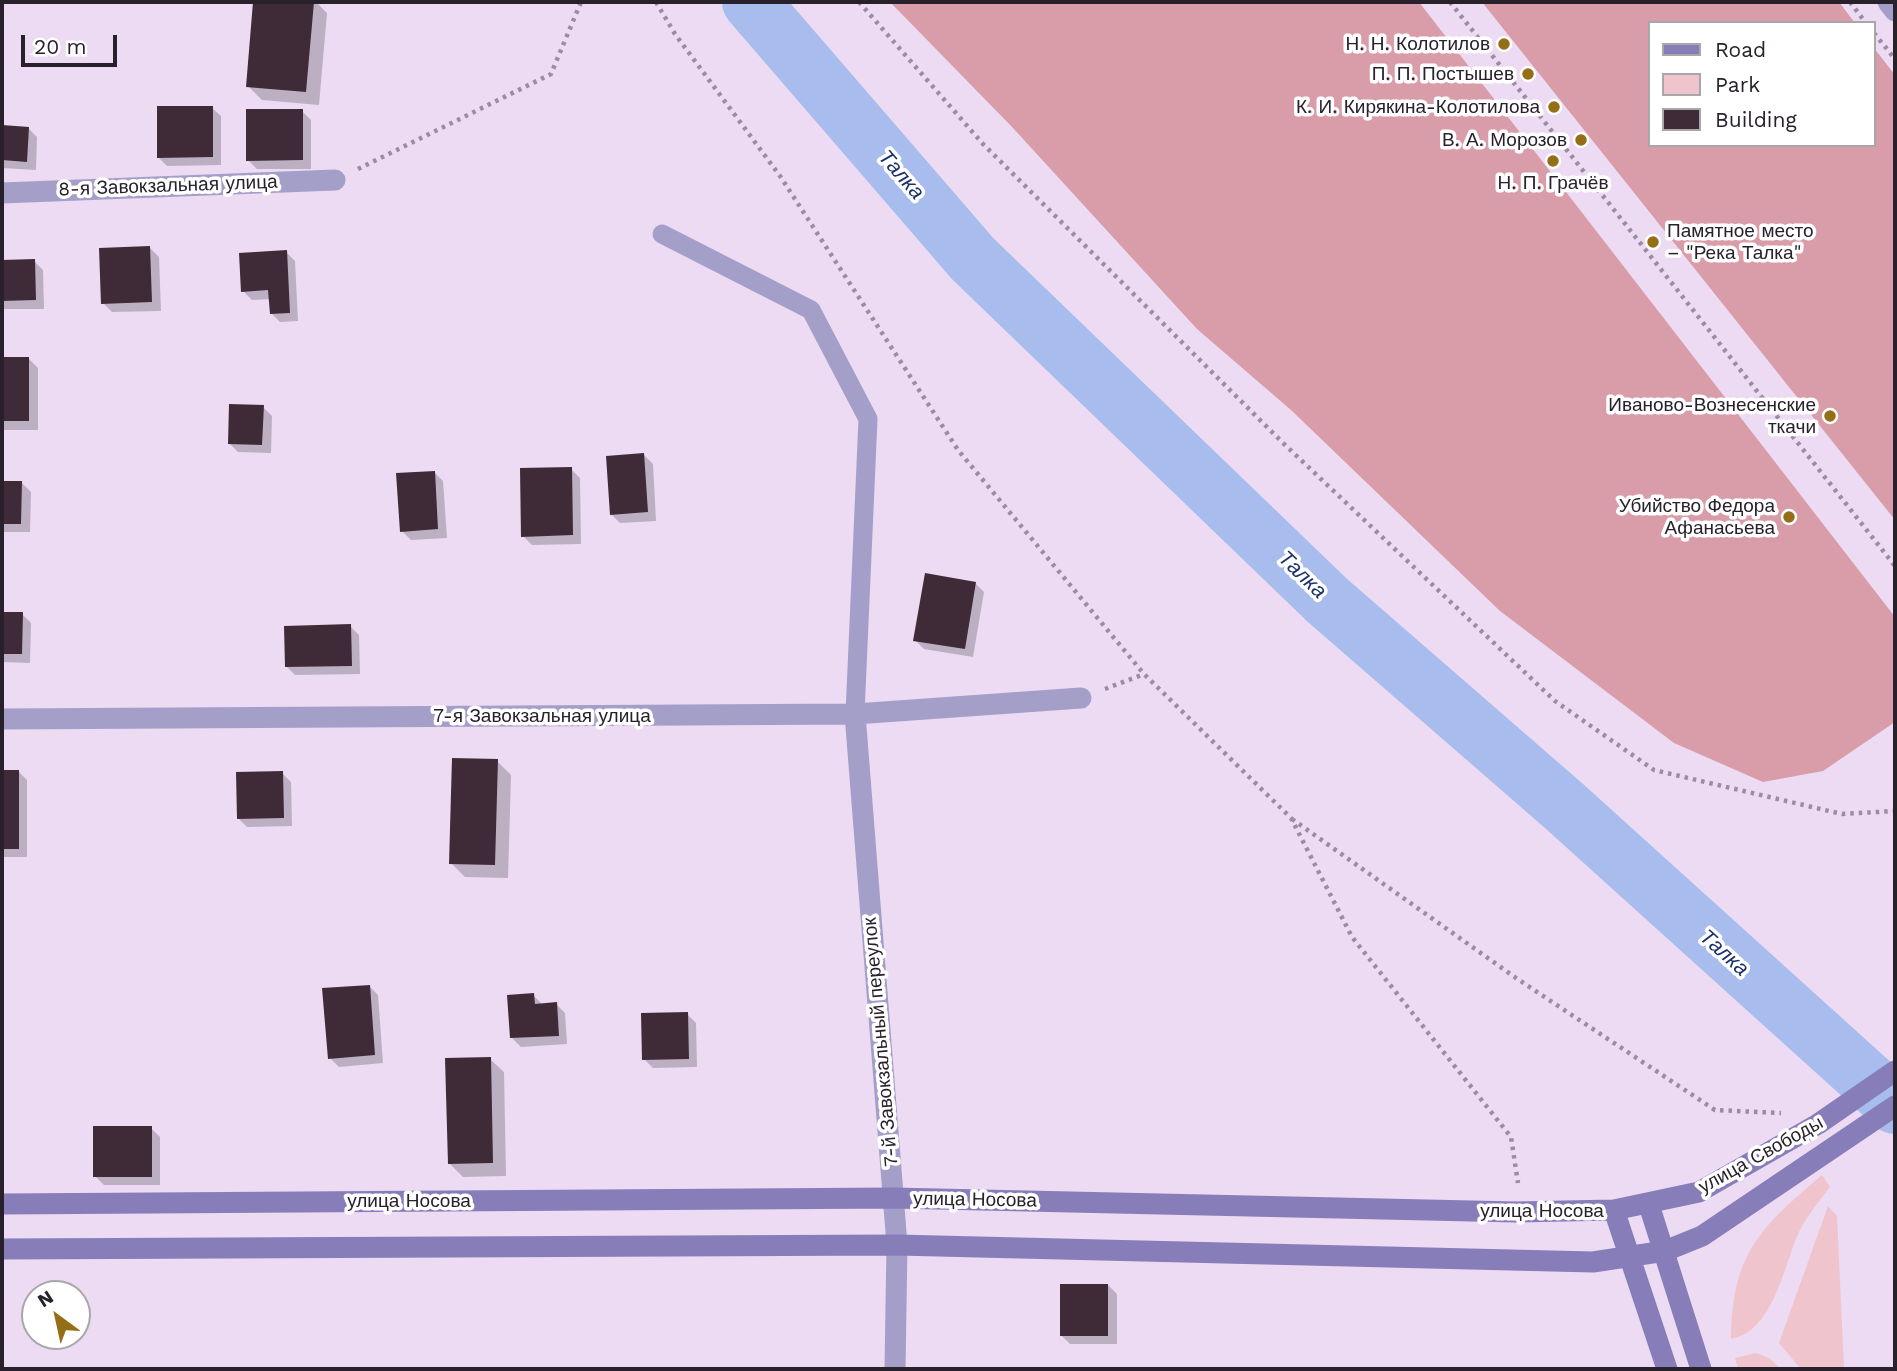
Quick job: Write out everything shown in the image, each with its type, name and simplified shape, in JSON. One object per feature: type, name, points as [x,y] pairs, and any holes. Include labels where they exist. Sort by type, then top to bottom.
[{"type":"main road","name":"улица Свободы","points":[[1614,1210],[1649,1205],[1699,1192],[1818,1125],[1895,1072]]},
{"type":"main road","name":"улица Свободы","points":[[1629,1259],[1665,1251],[1702,1236],[1895,1106]]},
{"type":"main road","name":"улица Носова","points":[[2,1204],[893,1198],[1516,1212],[1614,1210],[1667,1369]]},
{"type":"main road","points":[[1649,1205],[1701,1369]]},
{"type":"main road","points":[[2,1248],[897,1245],[1516,1261],[1629,1259]]},
{"type":"street","points":[[1888,2],[1895,11]]},
{"type":"street","name":"8-я Завокзальная улица","points":[[2,193],[335,180]]},
{"type":"street","name":"7-я Завокзальная улица","points":[[2,719],[855,714],[1081,698]]},
{"type":"street","name":"7-й Завокзальный переулок","points":[[855,714],[897,1245],[895,1369]]},
{"type":"lane","points":[[662,234],[811,310],[868,419],[855,714]]},
{"type":"path","points":[[335,180],[551,74],[581,2]]},
{"type":"path","points":[[656,2],[676,34],[780,176],[958,450],[1144,674],[1291,818],[1516,978],[1715,1110],[1791,1114]]},
{"type":"path","points":[[859,2],[983,144],[1282,442],[1555,701],[1654,770],[1842,814],[1895,811]]},
{"type":"path","points":[[1450,2],[1895,566]]},
{"type":"path","points":[[1850,2],[1864,21]]},
{"type":"path","points":[[1876,35],[1895,59]]},
{"type":"path","points":[[1081,698],[1144,674]]},
{"type":"path","points":[[1291,818],[1352,937],[1511,1137],[1518,1183]]},
{"type":"green space","points":[[1822,1175],[1830,1187],[1799,1232],[1767,1311],[1758,1324],[1746,1334],[1731,1339],[1737,1284],[1754,1244],[1782,1210]]},
{"type":"green space","points":[[1828,1206],[1837,1216],[1844,1369],[1801,1369],[1779,1343]]},
{"type":"green space","points":[[1756,1353],[1769,1358],[1781,1369],[1738,1369],[1735,1358]]},
{"type":"shaded area","points":[[890,2],[1419,2],[1895,617],[1895,722],[1823,771],[1763,782],[1674,743],[1500,611],[1291,410],[1197,329],[1013,128]]},
{"type":"shaded area","points":[[1482,2],[1839,2],[1853,21],[1648,21],[1648,147],[1876,147],[1876,51],[1895,75],[1895,520]]},
{"type":"building","points":[[253,2],[314,2],[306,92],[246,87]]},
{"type":"building","points":[[157,106],[213,106],[213,157],[157,158]]},
{"type":"building","points":[[246,109],[303,109],[303,160],[246,161]]},
{"type":"building","points":[[2,125],[29,127],[27,162],[2,160]]},
{"type":"building","points":[[150,246],[152,302],[101,304],[99,248]]},
{"type":"building","points":[[287,250],[290,313],[270,314],[268,290],[241,292],[239,253]]},
{"type":"building","points":[[35,259],[36,300],[2,301],[2,260]]},
{"type":"building","points":[[2,357],[29,357],[29,421],[2,421]]},
{"type":"building","points":[[229,404],[264,405],[262,445],[228,444]]},
{"type":"building","points":[[644,453],[648,512],[610,515],[606,456]]},
{"type":"building","points":[[572,467],[573,535],[521,537],[520,468]]},
{"type":"building","points":[[435,471],[438,529],[400,532],[396,473]]},
{"type":"building","points":[[2,481],[22,481],[21,524],[2,524]]},
{"type":"building","points":[[925,573],[976,582],[965,649],[913,641]]},
{"type":"building","points":[[2,612],[23,612],[22,654],[2,654]]},
{"type":"building","points":[[351,624],[352,666],[285,667],[284,626]]},
{"type":"building","points":[[452,758],[498,759],[495,865],[449,864]]},
{"type":"building","points":[[2,770],[19,770],[19,849],[2,849]]},
{"type":"building","points":[[283,771],[284,818],[237,819],[236,772]]},
{"type":"building","points":[[370,985],[375,1055],[328,1059],[322,988]]},
{"type":"building","points":[[534,993],[535,1004],[557,1002],[559,1036],[510,1038],[507,995]]},
{"type":"building","points":[[688,1012],[689,1059],[642,1060],[641,1013]]},
{"type":"building","points":[[491,1057],[493,1163],[448,1164],[445,1058]]},
{"type":"building","points":[[93,1126],[152,1126],[152,1177],[93,1177]]},
{"type":"building","points":[[1060,1284],[1108,1284],[1108,1336],[1060,1336]]},
{"type":"waterway","name":"Талка","points":[[751,2],[973,259],[1327,600],[1564,806],[1895,1105]]},
{"type":"place","name":"Н. Н. Колотилов","points":[[1504,44]]},
{"type":"place","name":"П. П. Постышев","points":[[1528,74]]},
{"type":"place","name":"К. И. Кирякина-Колотилова","points":[[1554,107]]},
{"type":"place","name":"В. А. Морозов","points":[[1581,140]]},
{"type":"place","name":"Н. П. Грачёв","points":[[1553,161]]},
{"type":"place","name":"Памятное место – \"Река Талка\"","points":[[1653,242]]},
{"type":"place","name":"Иваново-Вознесенские ткачи","points":[[1830,416]]},
{"type":"place","name":"Убийство Федора Афанасьева","points":[[1789,517]]}]
